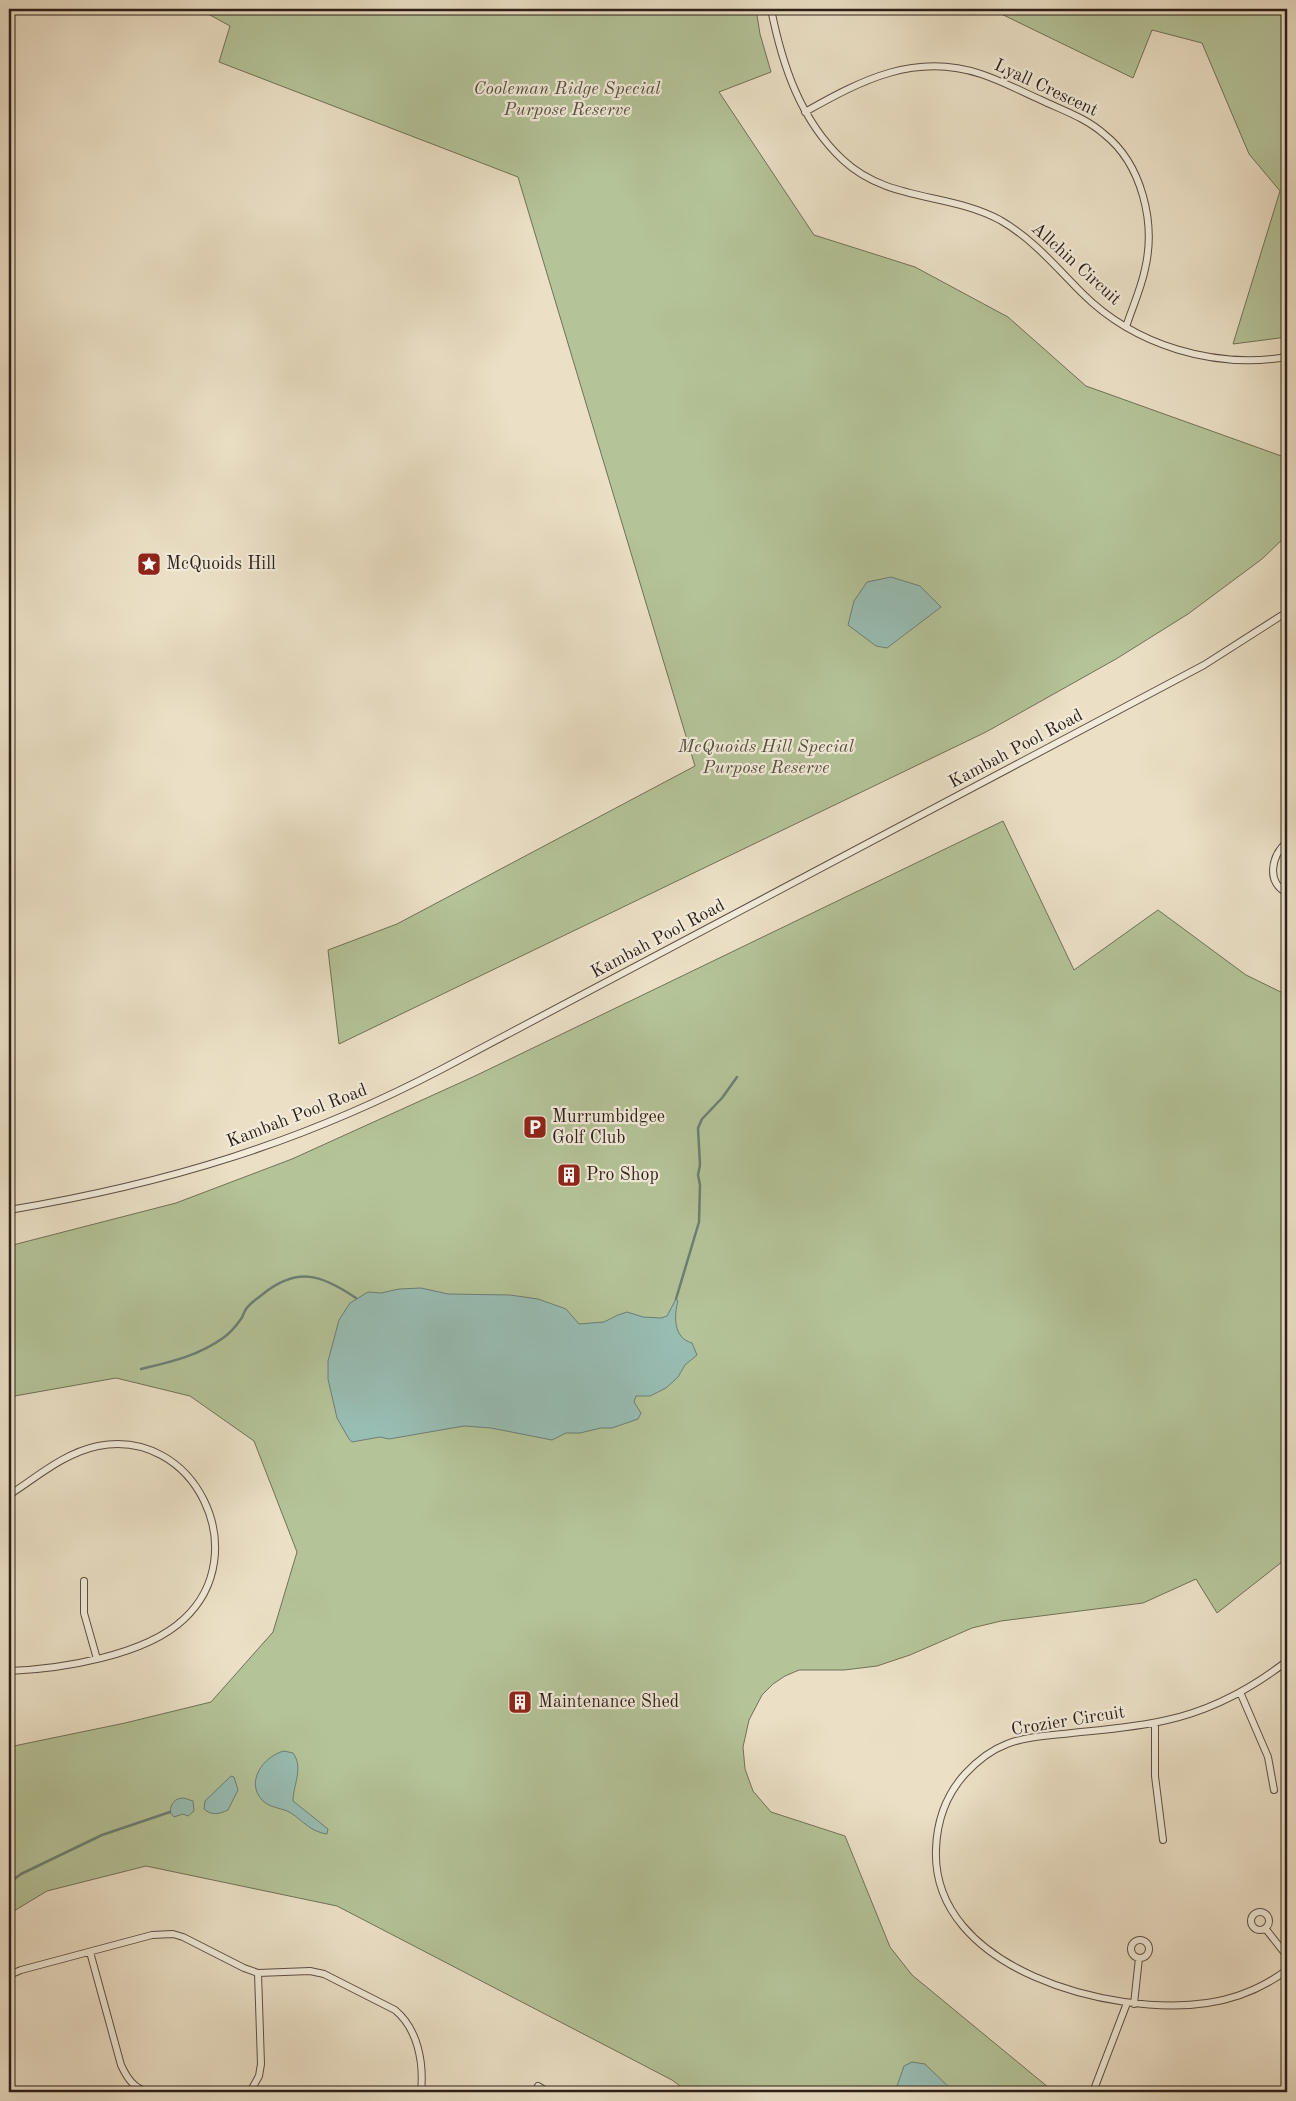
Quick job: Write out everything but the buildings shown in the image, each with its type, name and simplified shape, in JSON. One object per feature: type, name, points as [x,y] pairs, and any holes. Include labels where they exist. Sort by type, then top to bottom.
[{"type":"street","name":"Allchin Circuit","points":[[770,9],[780,53],[789,79],[806,112],[828,144],[844,161],[862,175],[891,189],[962,204],[999,220],[1033,243],[1103,312],[1155,342],[1194,354],[1234,360],[1287,356]]},
{"type":"street","name":"Lyall Crescent","points":[[806,112],[869,78],[906,69],[931,67],[956,68],[980,74],[1088,122],[1111,140],[1124,155],[1134,173],[1147,214],[1149,247],[1145,270],[1126,327]]},
{"type":"street","name":"Kambah Pool Road","points":[[9,1210],[117,1190],[209,1165],[303,1133],[388,1096],[1152,694],[1212,660],[1287,612]]},
{"type":"street","points":[[1287,842],[1277,853],[1273,865],[1273,874],[1278,885],[1287,893]]},
{"type":"street","points":[[9,1496],[74,1453],[107,1445],[136,1447],[166,1458],[183,1471],[201,1492],[213,1521],[216,1542],[212,1574],[203,1594],[191,1612],[175,1626],[136,1646],[97,1659],[41,1670],[9,1671]]},
{"type":"street","points":[[84,1581],[84,1613],[97,1659]]},
{"type":"street","name":"Crozier Circuit","points":[[1287,1662],[1240,1692],[1201,1710],[1155,1723],[1028,1738],[996,1750],[973,1766],[955,1788],[941,1814],[935,1856],[941,1890],[949,1908],[973,1937],[1021,1969],[1050,1983],[1080,1994],[1130,2004],[1179,2005],[1218,2001],[1252,1990],[1287,1970]]},
{"type":"street","points":[[1240,1692],[1268,1756],[1274,1790]]},
{"type":"street","points":[[1155,1723],[1155,1776],[1163,1840]]},
{"type":"street","points":[[1265,1928],[1287,1956]]},
{"type":"street","points":[[9,1975],[152,1935],[173,1934],[183,1936],[244,1968],[258,1973],[310,1971],[324,1974],[395,2010],[404,2018],[416,2039],[422,2076],[421,2092]]},
{"type":"street","points":[[90,1952],[121,2065],[129,2080],[137,2087],[149,2092]]},
{"type":"street","points":[[1093,2092],[1130,2004],[1139,1958]]},
{"type":"street","points":[[250,2092],[259,2076],[261,2064],[258,1973]]},
{"type":"street","points":[[538,2086],[548,2092]]},
{"type":"green space","points":[[199,9],[756,9],[760,34],[771,72],[719,92],[814,235],[915,267],[1008,317],[1086,386],[1287,458],[1287,535],[1262,559],[1188,614],[1116,659],[986,732],[339,1044],[328,950],[397,924],[695,766],[518,177],[219,62],[230,26]]},
{"type":"green space","points":[[991,9],[1287,9],[1287,337],[1233,344],[1280,191],[1249,154],[1202,43],[1152,30],[1133,78]]},
{"type":"green space","name":"Murrumbidgee Golf Club","points":[[1003,821],[1074,970],[1158,910],[1246,975],[1287,995],[1287,1174],[1285,1183],[1287,1184],[1287,1558],[1217,1613],[1196,1579],[1143,1603],[1001,1621],[972,1628],[910,1655],[877,1666],[844,1670],[799,1670],[773,1684],[762,1695],[749,1720],[743,1747],[745,1769],[753,1791],[771,1812],[845,1836],[890,1947],[912,1975],[1054,2092],[688,2092],[672,2080],[337,1906],[146,1866],[47,1891],[9,1914],[9,1747],[125,1723],[211,1702],[273,1632],[297,1552],[254,1441],[190,1396],[116,1378],[9,1397],[9,1246],[176,1203],[292,1159],[475,1076]]},
{"type":"water","points":[[891,577],[920,586],[941,607],[887,648],[876,646],[848,625],[854,601],[867,582]]},
{"type":"water","points":[[421,1288],[448,1294],[510,1295],[538,1299],[566,1309],[579,1324],[604,1322],[627,1312],[643,1317],[661,1318],[667,1316],[676,1299],[678,1301],[676,1325],[678,1331],[681,1336],[692,1343],[697,1355],[685,1365],[678,1377],[666,1388],[650,1396],[636,1396],[634,1402],[641,1413],[638,1419],[612,1428],[601,1428],[580,1433],[566,1433],[552,1440],[491,1428],[464,1426],[389,1439],[380,1437],[352,1442],[337,1418],[328,1379],[328,1361],[339,1320],[350,1303],[368,1292],[381,1293],[399,1289]]},
{"type":"water","points":[[284,1751],[293,1753],[298,1765],[293,1801],[328,1829],[327,1834],[312,1829],[288,1811],[266,1803],[258,1794],[255,1786],[259,1771],[270,1758]]},
{"type":"water","points":[[231,1776],[234,1777],[238,1790],[228,1810],[216,1814],[204,1809],[205,1801]]},
{"type":"water","points":[[184,1798],[193,1801],[194,1811],[188,1816],[183,1814],[174,1817],[170,1812],[172,1804],[178,1799]]},
{"type":"water","points":[[912,2062],[925,2064],[954,2092],[895,2092],[904,2066]]},
{"type":"waterway","points":[[676,1299],[699,1222],[700,1185],[698,1175],[700,1165],[698,1128],[702,1119],[722,1098],[737,1077]]},
{"type":"waterway","points":[[141,1369],[184,1358],[213,1344],[232,1330],[252,1303],[276,1285],[288,1280],[299,1277],[321,1279],[356,1298]]},
{"type":"waterway","points":[[9,1883],[21,1874],[102,1835],[170,1812]]},
{"type":"place","name":"McQuoids Hill","points":[[149,564]]},
{"type":"place","name":"Murrumbidgee Golf Club","points":[[535,1127]]},
{"type":"place","name":"Pro Shop","points":[[569,1175]]},
{"type":"place","name":"Maintenance Shed","points":[[520,1702]]},
{"type":"park label","name":"Cooleman Ridge Special Purpose Reserve","points":[[567,99]]},
{"type":"park label","name":"McQuoids Hill Special Purpose Reserve","points":[[766,758]]}]
